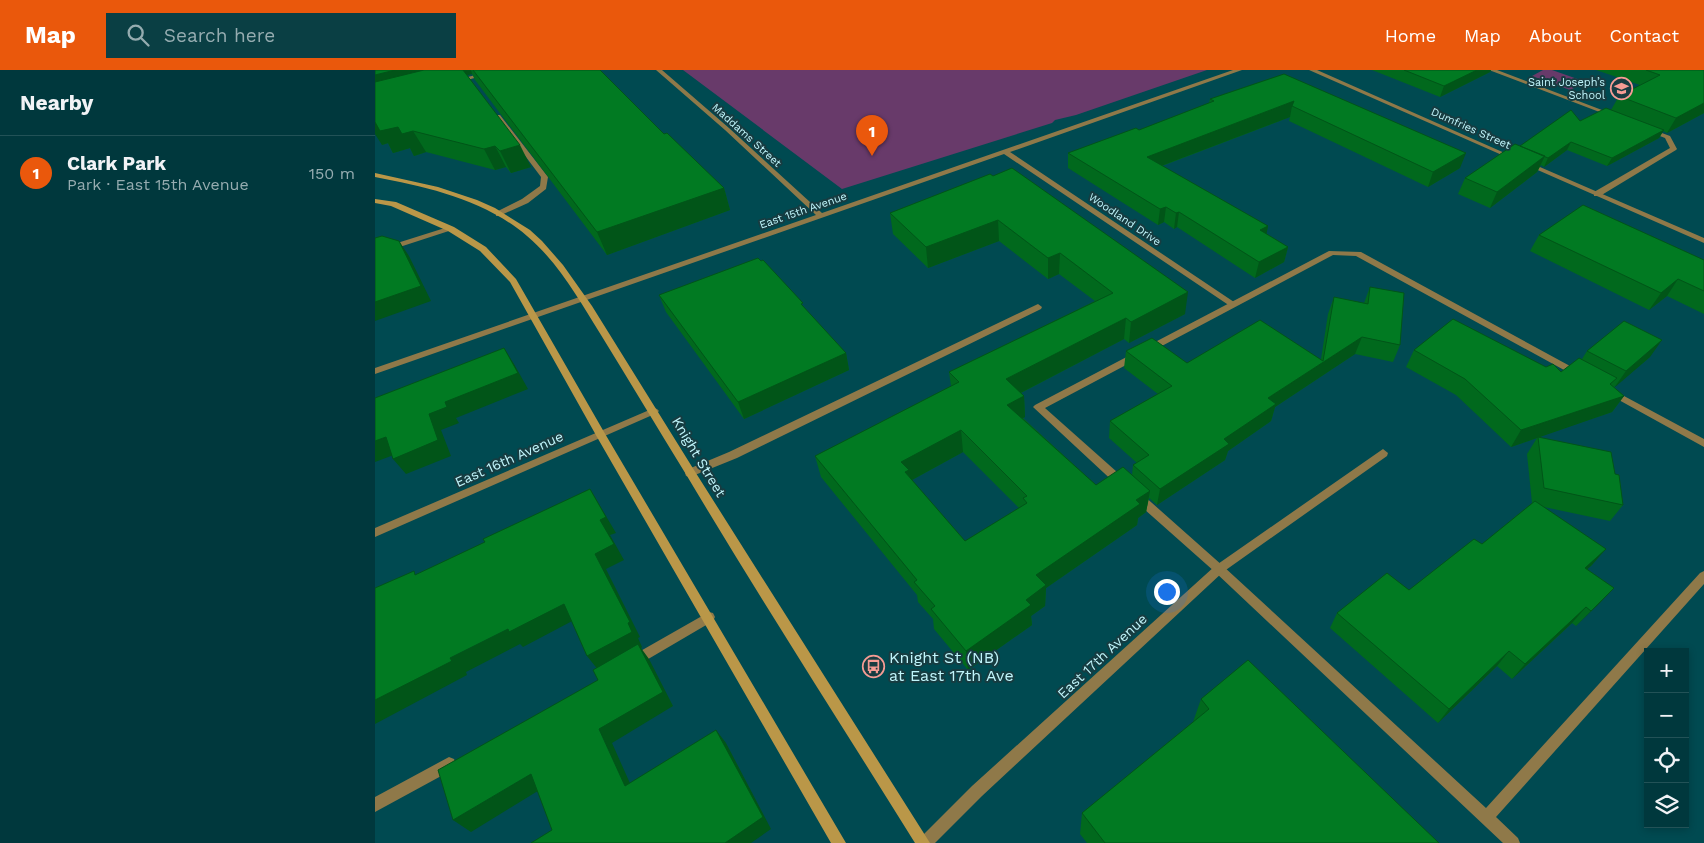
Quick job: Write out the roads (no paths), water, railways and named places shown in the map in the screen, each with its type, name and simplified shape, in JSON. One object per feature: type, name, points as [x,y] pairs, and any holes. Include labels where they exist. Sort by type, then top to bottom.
[{"type":"main road","name":"Knight Street","points":[[375,175],[429,186],[464,198],[499,214],[526,232],[549,253],[573,280],[690,473],[924,843]]},
{"type":"main road","points":[[375,201],[393,204],[451,229],[483,250],[505,271],[534,316],[599,434],[709,617],[839,843]]},
{"type":"street","points":[[450,83],[501,70]]},
{"type":"street","name":"Maddams Street","points":[[659,70],[727,129],[821,216]]},
{"type":"street","name":"East 15th Avenue","points":[[375,371],[1239,70]]},
{"type":"street","name":"Dumfries Street","points":[[1312,70],[1704,241]]},
{"type":"street","points":[[1492,70],[1624,120]]},
{"type":"street","points":[[1503,74],[1511,70]]},
{"type":"street","points":[[469,78],[475,86]]},
{"type":"street","points":[[492,108],[545,176],[543,187],[525,200],[499,214]]},
{"type":"street","points":[[1597,194],[1675,149],[1668,137],[1641,127]]},
{"type":"street","name":"Woodland Drive","points":[[1005,152],[1233,304]]},
{"type":"street","points":[[375,253],[451,229]]},
{"type":"street","points":[[1513,843],[1219,569],[1038,407],[1332,253],[1358,254],[1583,377]]},
{"type":"street","points":[[690,473],[733,455],[1038,307]]},
{"type":"street","points":[[1600,386],[1704,443]]},
{"type":"street","name":"East 16th Avenue","points":[[375,533],[654,411]]},
{"type":"street","name":"East 17th Avenue","points":[[924,843],[977,790],[1219,569],[1383,453]]},
{"type":"street","points":[[1486,818],[1704,576]]},
{"type":"street","points":[[622,667],[709,617]]},
{"type":"street","points":[[375,805],[460,758]]},
{"type":"place","name":"Saint Joseph’s School","points":[[1621,88]]},
{"type":"place","name":"Clark Park","points":[[872,156]]},
{"type":"place","name":"Knight St (NB) at East 17th Ave","points":[[873,666]]}]
